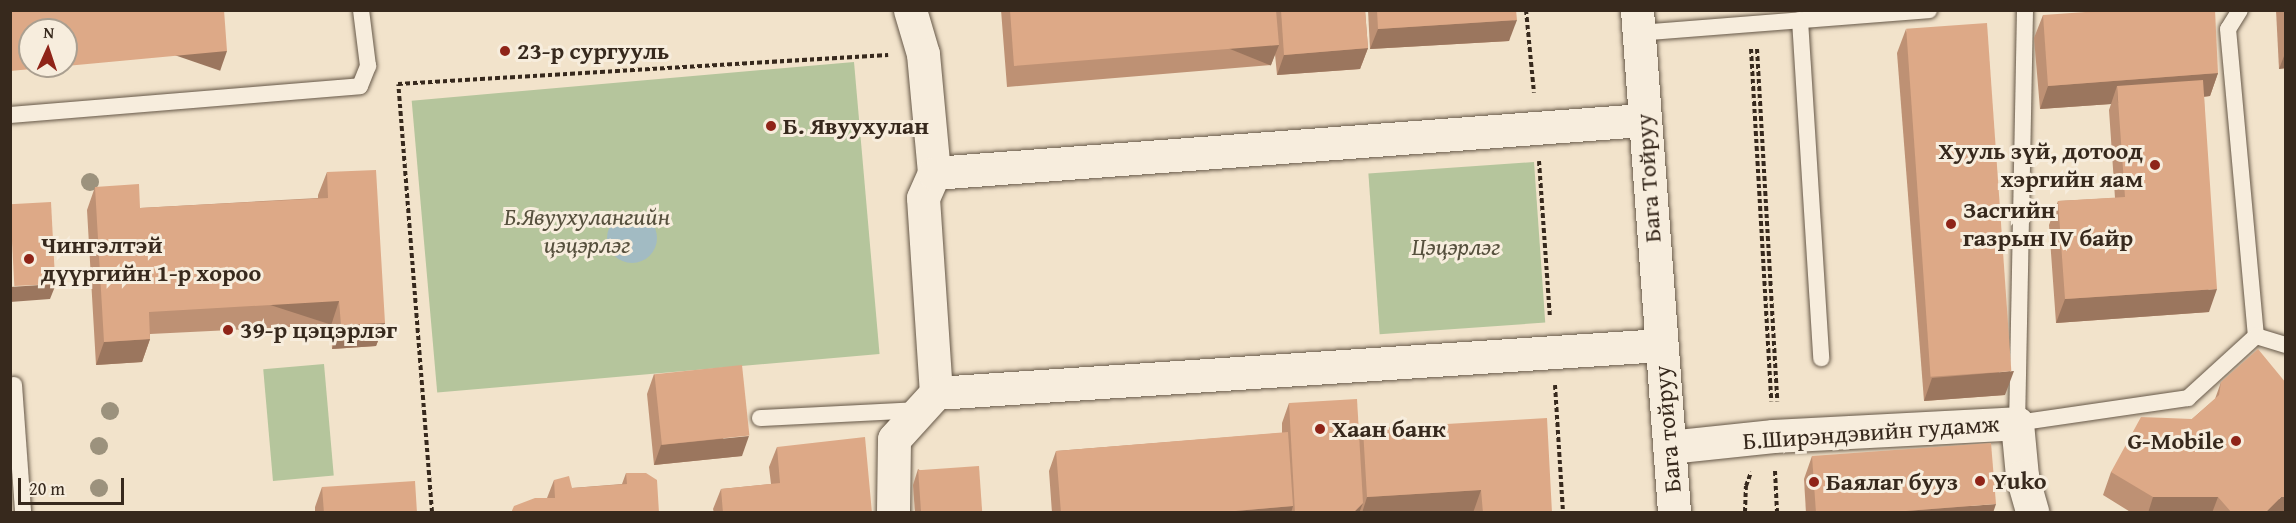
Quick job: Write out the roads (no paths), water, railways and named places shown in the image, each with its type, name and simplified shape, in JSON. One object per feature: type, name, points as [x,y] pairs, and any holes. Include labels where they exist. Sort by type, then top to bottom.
[{"type":"street","points":[[893,513],[894,439],[927,401],[923,198],[934,173],[923,54],[910,10]]},
{"type":"street","name":"Бага Тойруу","points":[[1637,22],[1660,345]]},
{"type":"street","points":[[934,173],[1643,120]]},
{"type":"street","points":[[927,401],[1660,345]]},
{"type":"street","name":"Бага тойруу","points":[[1660,345],[1674,513]]},
{"type":"street","name":"Б.Ширэндэвийн гудамж","points":[[1669,447],[1770,430],[2017,423],[2022,477],[2032,513]]},
{"type":"lane","points":[[10,115],[360,86],[368,66],[361,10]]},
{"type":"lane","points":[[1637,22],[1749,23],[1929,10]]},
{"type":"lane","points":[[2025,10],[2017,423],[2188,398],[2256,336]]},
{"type":"lane","points":[[2240,10],[2228,29],[2256,336]]},
{"type":"lane","points":[[1800,20],[1821,358]]},
{"type":"lane","points":[[2256,336],[2286,345]]},
{"type":"lane","points":[[15,385],[23,513]]},
{"type":"lane","points":[[760,417],[927,401]]},
{"type":"water","points":[[632,213],[641,215],[652,224],[657,238],[655,247],[646,258],[632,263],[623,261],[612,252],[607,238],[609,229],[618,218]]},
{"type":"place","name":"23-р сургууль","points":[[505,51]]},
{"type":"place","name":"Б. Явуухулан","points":[[771,126]]},
{"type":"place","name":"Хууль зүй, дотоод хэргийн яам","points":[[2155,165]]},
{"type":"place","name":"Засгийн газрын IV байр","points":[[1951,224]]},
{"type":"place","name":"Чингэлтэй дүүргийн 1-р хороо","points":[[29,259]]},
{"type":"place","name":"39-р цэцэрлэг","points":[[228,330]]},
{"type":"place","name":"Хаан банк","points":[[1320,429]]},
{"type":"place","name":"G-Mobile","points":[[2236,441]]},
{"type":"place","name":"Yuko","points":[[1980,481]]},
{"type":"place","name":"Баялаг бууз","points":[[1814,482]]},
{"type":"park label","name":"Б.Явуухулангийн цэцэрлэг","points":[[587,231]]},
{"type":"park label","name":"Цэцэрлэг","points":[[1456,247]]}]
